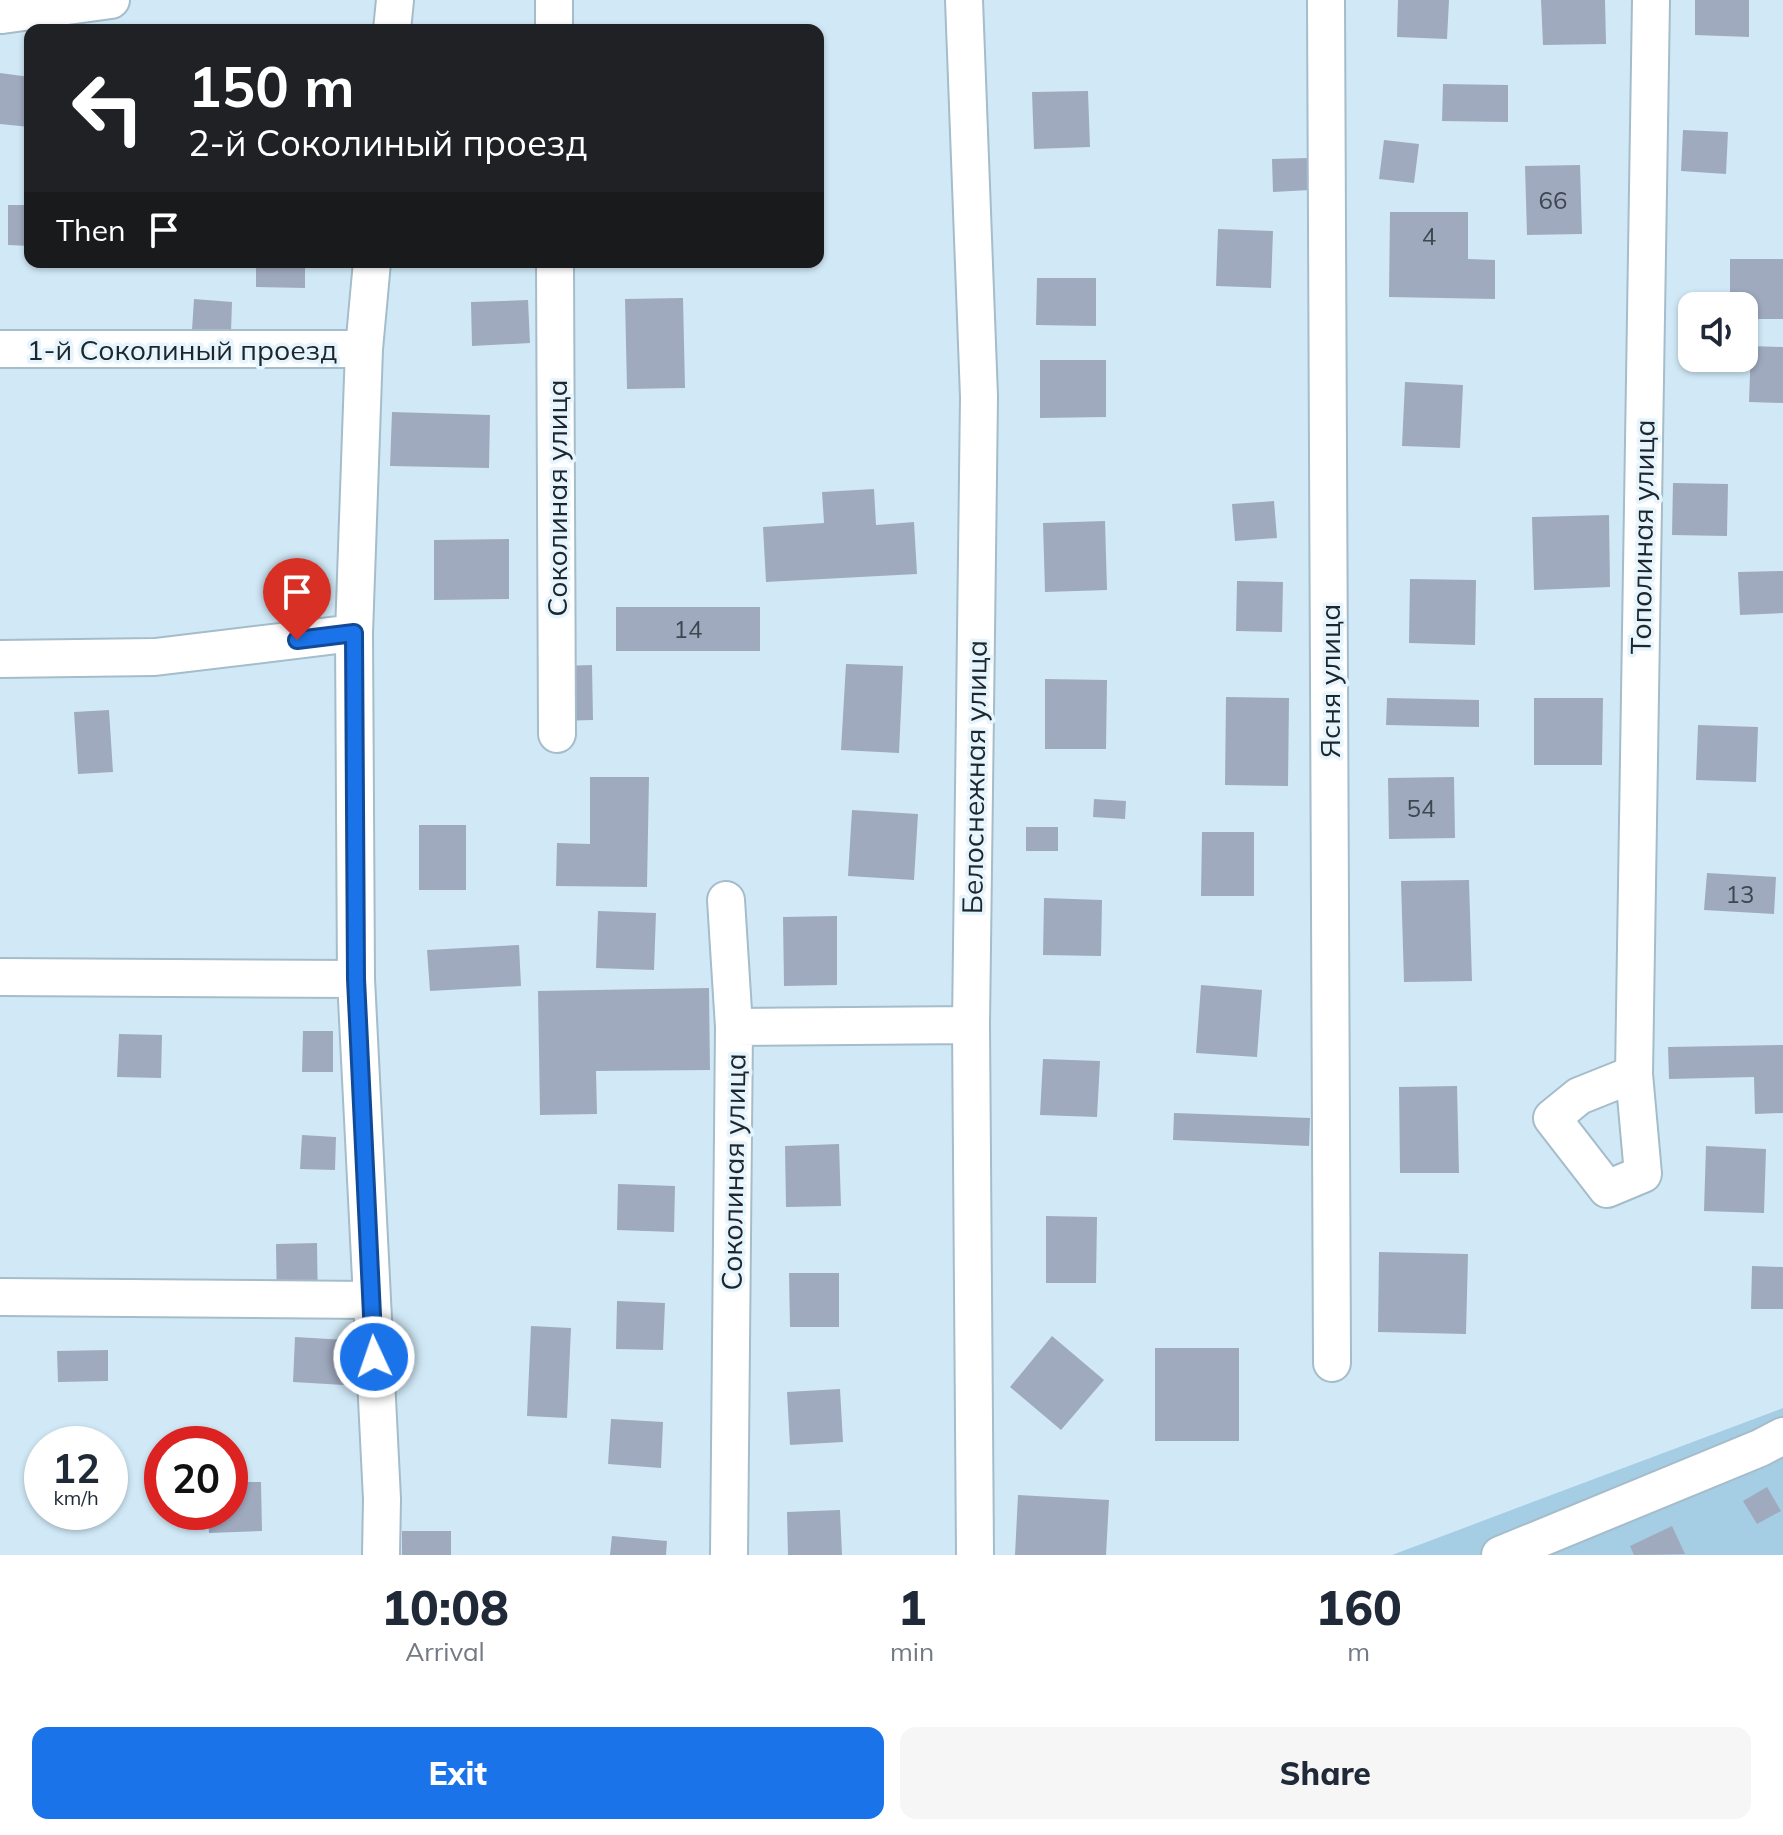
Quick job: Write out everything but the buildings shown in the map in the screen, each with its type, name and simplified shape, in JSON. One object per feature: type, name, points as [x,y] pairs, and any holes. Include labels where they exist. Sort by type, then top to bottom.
[{"type":"street","points":[[2,15],[111,0]]},
{"type":"street","points":[[393,24],[395,0]]},
{"type":"street","points":[[554,0],[554,24]]},
{"type":"street","name":"Белоснежная улица","points":[[964,0],[979,397],[971,1025],[975,1555]]},
{"type":"street","name":"Ясня улица","points":[[1326,0],[1332,1363]]},
{"type":"street","name":"Тополиная улица","points":[[1634,1074],[1651,0]]},
{"type":"street","points":[[371,268],[364,349],[354,633],[356,979],[382,1499],[381,1555]]},
{"type":"street","name":"Соколиная улица","points":[[555,268],[557,734]]},
{"type":"street","name":"1-й Соколиный проезд","points":[[0,349],[364,349]]},
{"type":"street","points":[[0,659],[155,657],[354,633]]},
{"type":"street","points":[[726,900],[734,1027]]},
{"type":"street","points":[[0,977],[356,979]]},
{"type":"street","name":"Соколиная улица","points":[[729,1555],[734,1027],[971,1025]]},
{"type":"street","points":[[0,1297],[371,1300]]},
{"type":"street","points":[[1500,1555],[1783,1436]]},
{"type":"shaded area","points":[[1783,1408],[1783,1555],[1392,1555]]},
{"type":"route","points":[[297,640],[354,633],[356,979],[374,1357]]}]
